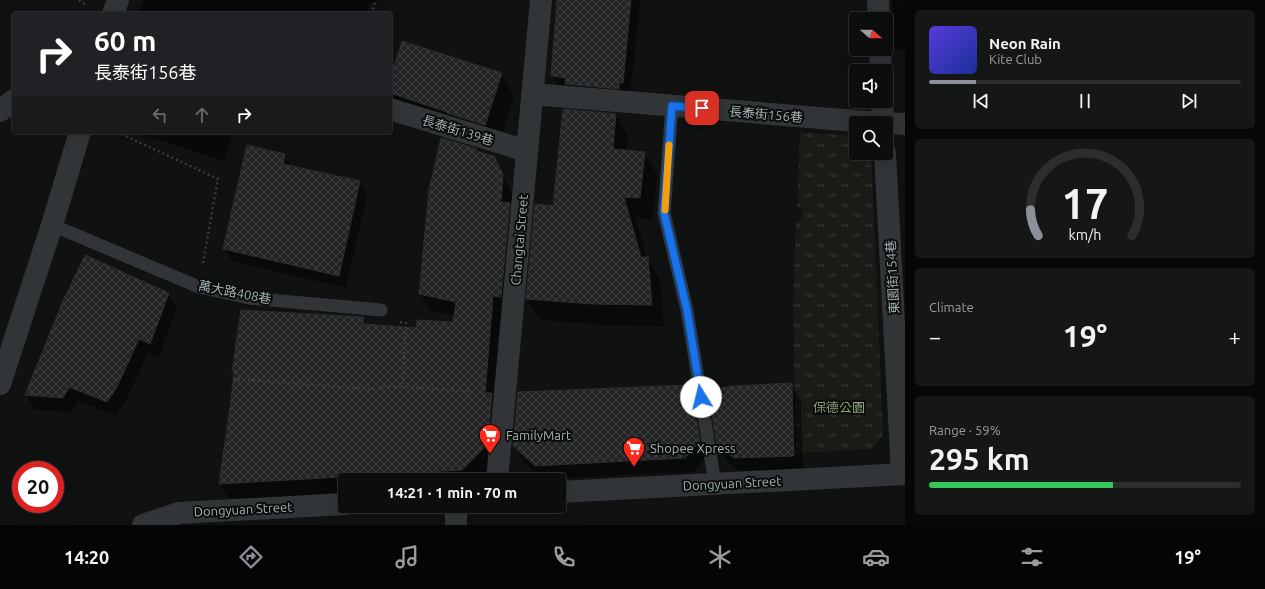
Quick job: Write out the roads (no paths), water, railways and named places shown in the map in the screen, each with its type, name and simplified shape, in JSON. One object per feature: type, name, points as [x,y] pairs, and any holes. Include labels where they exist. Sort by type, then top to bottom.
[{"type":"street","points":[[114,12],[118,0]]},
{"type":"street","name":"Changtai Street","points":[[497,473],[541,0]]},
{"type":"street","points":[[878,0],[879,12]]},
{"type":"street","name":"長泰街156巷","points":[[532,94],[849,120]]},
{"type":"street","points":[[0,111],[12,102]]},
{"type":"street","name":"長泰街139巷","points":[[392,110],[527,151]]},
{"type":"street","name":"長泰街156巷","points":[[893,123],[905,124]]},
{"type":"street","points":[[0,384],[52,225],[79,134]]},
{"type":"street","name":"東園街154巷","points":[[885,160],[904,474]]},
{"type":"street","name":"Dongyuan Street","points":[[566,492],[904,474]]},
{"type":"street","name":"Dongyuan Street","points":[[143,525],[179,513],[338,504]]},
{"type":"street","points":[[456,513],[456,525]]},
{"type":"lane","points":[[672,106],[664,213],[687,310],[715,484]]},
{"type":"lane","name":"萬大路408巷","points":[[52,225],[199,287],[249,298],[381,310]]},
{"type":"place","name":"FamilyMart","points":[[490,454]]},
{"type":"place","name":"Shopee Xpress","points":[[634,468]]},
{"type":"park label","name":"保德公園","points":[[839,407]]}]
